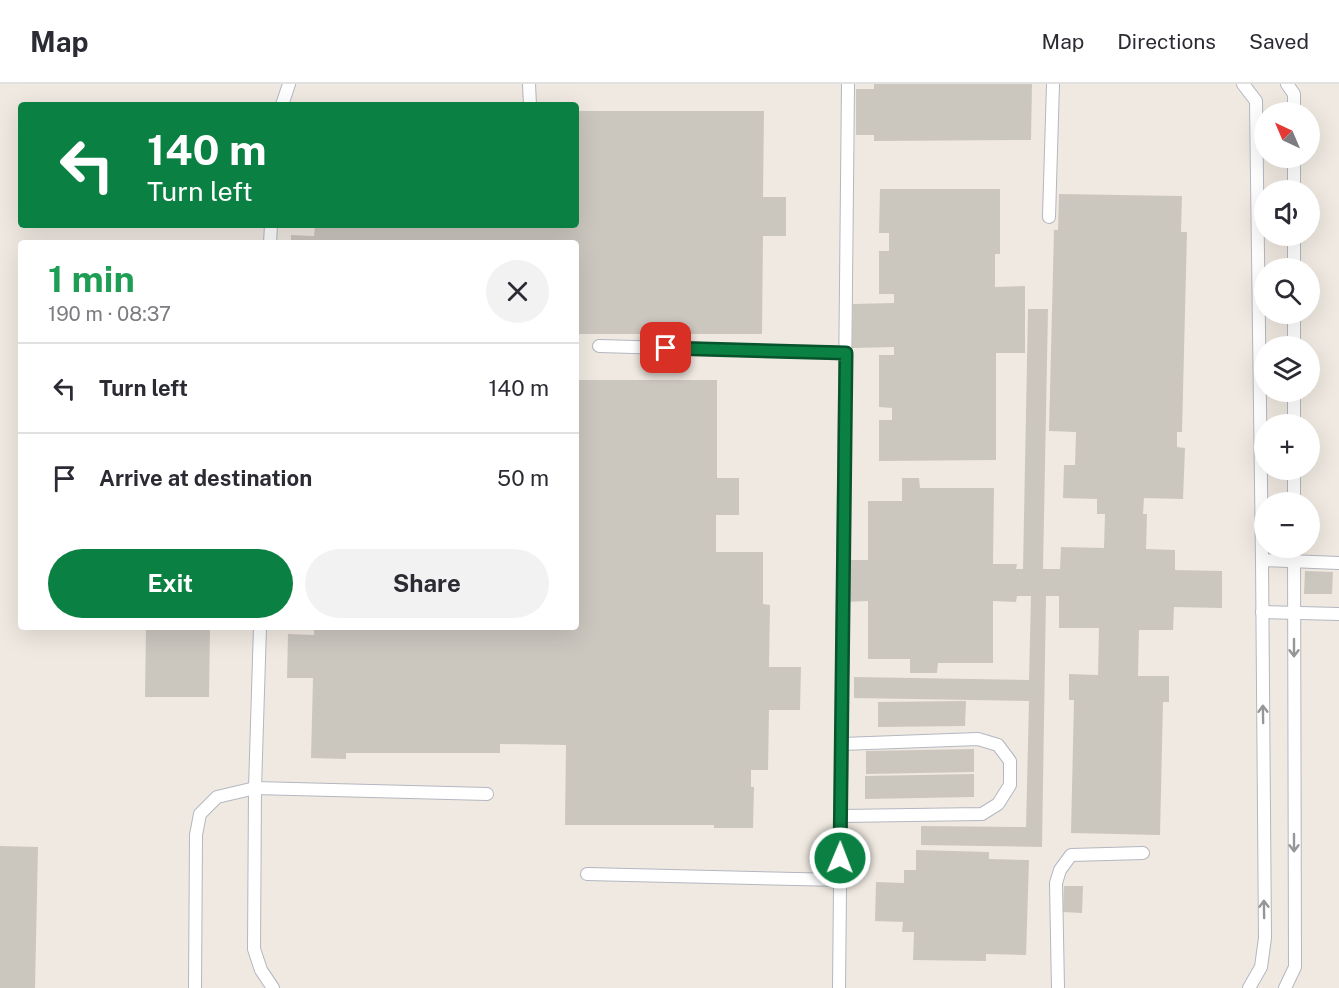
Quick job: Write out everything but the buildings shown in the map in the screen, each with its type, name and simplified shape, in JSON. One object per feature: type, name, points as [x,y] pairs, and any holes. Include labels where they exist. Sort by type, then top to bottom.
[{"type":"lane","points":[[283,102],[289,84]]},
{"type":"lane","points":[[529,84],[530,102]]},
{"type":"lane","points":[[839,988],[848,84]]},
{"type":"lane","points":[[1049,217],[1053,84]]},
{"type":"lane","points":[[1243,84],[1256,101],[1265,938],[1261,967],[1249,988]]},
{"type":"lane","points":[[1287,84],[1294,94],[1294,102]]},
{"type":"lane","points":[[599,346],[846,353]]},
{"type":"lane","points":[[1262,560],[1339,563]]},
{"type":"lane","points":[[1285,988],[1294,967],[1294,561]]},
{"type":"lane","points":[[1262,612],[1339,614]]},
{"type":"lane","points":[[260,630],[255,788],[254,949],[261,970],[273,988]]},
{"type":"lane","points":[[841,816],[982,814],[998,804],[1010,785],[1010,762],[998,745],[978,739],[842,744]]},
{"type":"lane","points":[[195,988],[196,835],[200,814],[217,797],[255,788],[487,794]]},
{"type":"lane","points":[[1058,988],[1056,883],[1060,870],[1071,855],[1143,853]]},
{"type":"lane","points":[[587,874],[840,880]]},
{"type":"route","points":[[666,348],[846,353],[840,858]]}]
